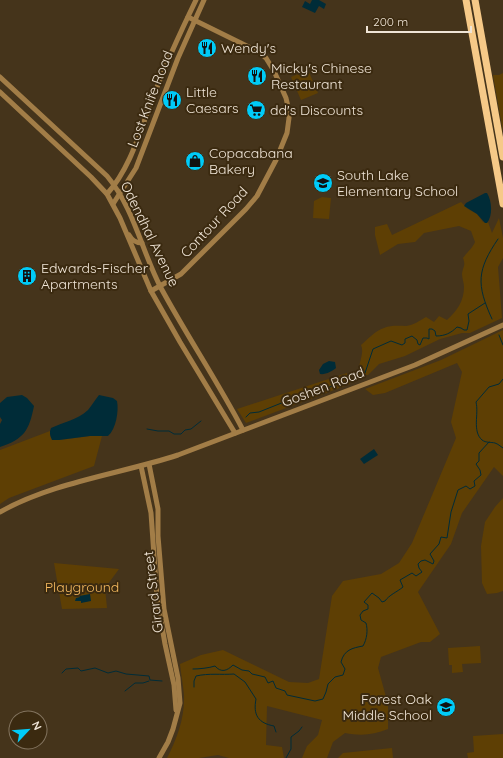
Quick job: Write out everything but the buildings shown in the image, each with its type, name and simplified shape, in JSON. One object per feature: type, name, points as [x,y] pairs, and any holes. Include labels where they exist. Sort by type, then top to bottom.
[{"type":"main road","points":[[466,0],[503,204]]},
{"type":"main road","points":[[475,0],[503,157]]},
{"type":"street","name":"Lost Knife Road","points":[[107,194],[114,186],[127,164],[167,60],[196,0]]},
{"type":"street","name":"Lost Knife Road","points":[[113,204],[136,168],[173,71],[204,0]]},
{"type":"street","name":"Contour Road","points":[[151,292],[174,279],[188,268],[257,196],[276,160],[287,133],[289,118],[286,98],[274,70],[266,58],[259,52],[188,17]]},
{"type":"street","name":"Odendhal Avenue","points":[[0,77],[107,176],[120,194],[161,287],[243,430]]},
{"type":"street","name":"Odendhal Avenue","points":[[0,92],[91,177],[107,194],[120,218],[151,292],[235,433]]},
{"type":"street","points":[[120,218],[132,239],[135,242],[142,243]]},
{"type":"street","name":"Goshen Road","points":[[0,512],[23,501],[56,489],[178,455],[415,365],[503,324]]},
{"type":"street","name":"Girard Street","points":[[149,464],[158,509],[158,536],[164,609],[178,678],[180,703],[168,742],[159,758]]},
{"type":"street","name":"Girard Street","points":[[141,466],[151,512],[157,598],[174,685],[176,717]]},
{"type":"green space","points":[[308,70],[318,93],[301,100],[291,77]]},
{"type":"green space","points":[[503,73],[503,132],[493,75]]},
{"type":"green space","points":[[322,197],[331,198],[329,219],[313,218],[314,201]]},
{"type":"green space","points":[[461,202],[468,209],[477,214],[483,222],[488,222],[492,233],[499,218],[503,238],[503,258],[498,267],[502,318],[470,333],[462,333],[440,339],[405,356],[379,364],[368,375],[359,375],[362,352],[361,345],[378,331],[389,326],[412,325],[426,317],[434,322],[439,316],[447,320],[454,313],[463,297],[464,292],[462,274],[464,264],[463,258],[475,242],[471,231],[459,226],[424,233],[415,242],[398,244],[380,255],[375,235],[375,227],[387,224],[392,235]]},
{"type":"green space","points":[[503,330],[503,476],[494,467],[462,513],[451,544],[418,592],[440,634],[430,642],[421,642],[381,657],[378,668],[388,704],[388,729],[377,733],[367,734],[345,733],[333,742],[327,758],[302,758],[307,746],[318,735],[322,720],[267,706],[266,745],[282,747],[284,758],[229,758],[218,755],[199,758],[167,758],[177,736],[182,720],[184,695],[180,664],[201,655],[223,650],[289,682],[308,683],[319,679],[332,596],[343,581],[381,574],[399,563],[412,543],[456,438],[451,422],[462,372],[457,363],[385,393],[373,395],[365,389],[441,360]]},
{"type":"green space","points":[[347,373],[350,384],[246,423],[237,409]]},
{"type":"green space","points":[[50,431],[50,436],[59,440],[102,436],[94,466],[9,498],[0,504],[0,450]]},
{"type":"green space","points":[[503,498],[503,591],[487,594],[482,583],[481,546],[485,522]]},
{"type":"green space","name":"Playground","points":[[54,563],[119,569],[105,588],[107,608],[62,609]]},
{"type":"green space","points":[[480,646],[481,663],[462,664],[463,672],[452,673],[452,665],[449,665],[448,648]]},
{"type":"green space","points":[[503,734],[503,758],[468,758],[467,753],[474,752],[473,736]]},
{"type":"green space","points":[[392,748],[393,758],[338,758],[343,753]]},
{"type":"water","points":[[312,0],[319,0],[326,4],[324,9],[319,6],[315,13],[302,7],[305,1],[310,4]]},
{"type":"water","points":[[485,193],[489,196],[491,208],[487,223],[485,223],[477,214],[464,206],[466,203]]},
{"type":"water","points":[[329,361],[335,362],[336,368],[324,374],[320,374],[319,370],[323,364]]},
{"type":"water","points":[[22,395],[34,406],[30,422],[20,437],[15,441],[0,447],[0,424],[2,420],[0,417],[0,403],[7,397]]},
{"type":"water","points":[[99,395],[113,398],[117,401],[118,410],[116,420],[111,433],[108,436],[90,436],[52,440],[50,434],[51,428],[75,419],[84,413]]},
{"type":"water","points":[[374,449],[378,455],[364,464],[360,459]]},
{"type":"water","points":[[90,594],[91,601],[81,603],[81,601],[75,601],[76,598],[80,597],[79,596]]},
{"type":"waterway","points":[[492,319],[483,296],[481,278],[486,260],[498,239]]},
{"type":"waterway","points":[[357,378],[365,373],[373,349],[391,341],[402,345],[405,343],[405,339],[412,336],[420,345],[423,338],[429,339],[429,329],[435,331],[436,336],[448,334],[457,327],[467,330],[469,321],[468,314],[485,303]]},
{"type":"waterway","points":[[499,335],[503,345]]},
{"type":"waterway","points":[[503,379],[499,384],[489,387],[476,402],[476,427],[479,436],[482,440],[498,444],[503,448]]},
{"type":"waterway","points":[[246,417],[250,413],[259,412],[294,398],[315,393],[318,390],[335,384],[343,385],[347,383]]},
{"type":"waterway","points":[[147,429],[169,431],[174,434],[181,434],[185,430],[191,429],[201,421]]},
{"type":"waterway","points":[[193,669],[215,666],[220,670],[224,670],[233,665],[242,670],[249,671],[252,674],[265,677],[268,683],[273,681],[276,688],[285,691],[287,695],[315,701],[323,699],[328,684],[335,677],[343,675],[345,669],[341,662],[346,652],[363,646],[367,634],[367,626],[366,623],[361,620],[360,615],[363,611],[368,609],[368,605],[364,602],[372,593],[382,602],[385,601],[403,587],[400,580],[412,573],[416,576],[422,572],[418,564],[421,561],[425,560],[433,564],[434,561],[430,554],[439,544],[441,537],[447,538],[451,512],[458,490],[466,486],[470,489],[475,486],[474,481],[481,475],[476,464],[479,461],[479,453],[489,442]]},
{"type":"waterway","points":[[62,673],[66,669],[78,668],[81,671],[95,668],[108,673],[116,671],[126,674],[149,676],[150,680],[162,681]]},
{"type":"waterway","points":[[194,687],[196,676],[210,674],[234,674],[245,682],[256,699],[255,710],[260,720],[274,726],[276,732]]},
{"type":"waterway","points":[[125,691],[135,683],[149,681]]},
{"type":"waterway","points":[[286,758],[291,749],[291,737],[302,727]]},
{"type":"place","name":"Wendy's","points":[[207,48]]},
{"type":"place","name":"Micky's Chinese Restaurant","points":[[257,76]]},
{"type":"place","name":"Little Caesars","points":[[172,100]]},
{"type":"place","name":"dd's Discounts","points":[[256,110]]},
{"type":"place","name":"Copacabana Bakery","points":[[195,161]]},
{"type":"place","name":"South Lake Elementary School","points":[[323,183]]},
{"type":"place","name":"Edwards-Fischer Apartments","points":[[27,276]]},
{"type":"place","name":"Forest Oak Middle School","points":[[446,707]]}]
